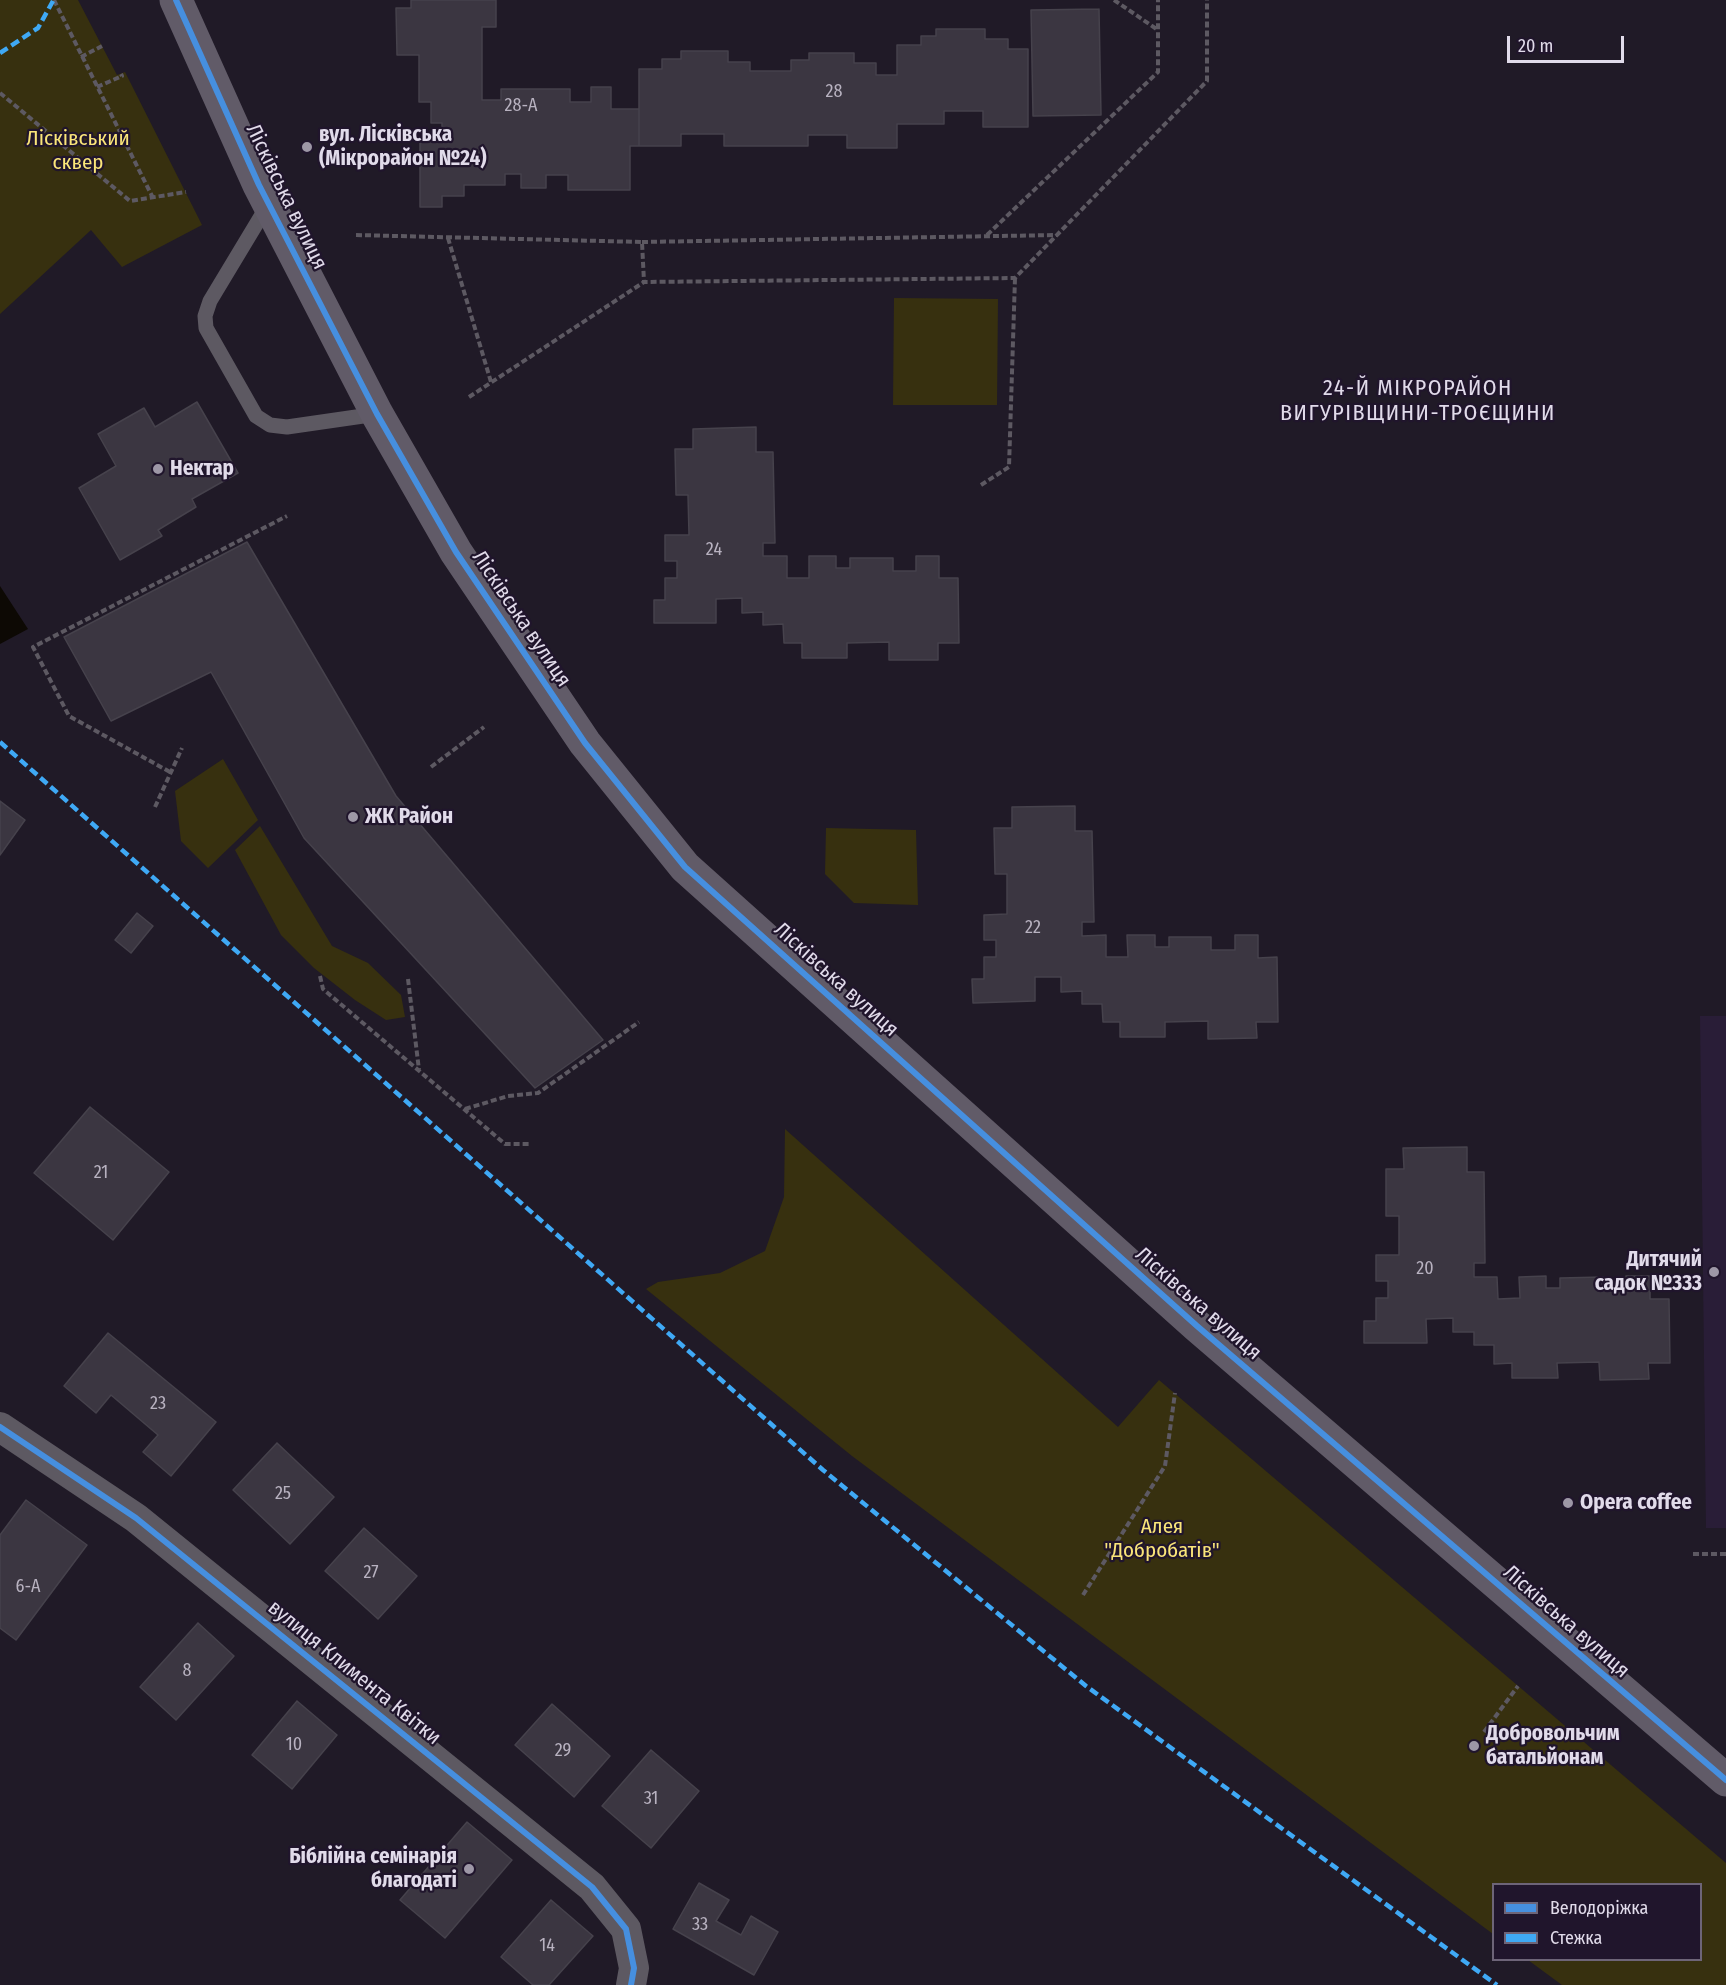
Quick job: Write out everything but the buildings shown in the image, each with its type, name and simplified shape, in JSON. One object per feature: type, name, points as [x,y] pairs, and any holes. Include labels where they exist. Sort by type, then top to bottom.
[{"type":"street","name":"Лісківська вулиця","points":[[176,0],[259,185],[377,414],[456,552],[578,733],[685,867],[1206,1334],[1726,1780]]},
{"type":"street","name":"вулиця Климента Квітки","points":[[0,1427],[136,1518],[592,1887],[626,1929],[634,1968],[631,1985]]},
{"type":"lane","points":[[269,203],[210,301],[205,316],[206,328],[256,416],[270,425],[287,427],[377,414]]},
{"type":"path","points":[[54,0],[153,198]]},
{"type":"path","points":[[1114,0],[1158,30]]},
{"type":"path","points":[[986,236],[1158,72],[1158,0]]},
{"type":"path","points":[[981,485],[1009,467],[1015,278],[1207,81],[1207,0]]},
{"type":"path","points":[[81,57],[102,46]]},
{"type":"path","points":[[97,87],[122,76],[121,74]]},
{"type":"path","points":[[0,93],[130,201],[186,192]]},
{"type":"path","points":[[356,235],[642,242],[1058,234]]},
{"type":"path","points":[[448,238],[491,382]]},
{"type":"path","points":[[642,242],[644,282]]},
{"type":"path","points":[[469,397],[644,282],[1015,278]]},
{"type":"path","points":[[170,772],[69,716],[33,646],[287,516]]},
{"type":"path","points":[[431,767],[484,727]]},
{"type":"path","points":[[155,807],[182,748]]},
{"type":"path","points":[[321,976],[322,989],[505,1144],[530,1144]]},
{"type":"path","points":[[408,979],[419,1070]]},
{"type":"path","points":[[465,1109],[508,1096],[538,1093],[639,1022]]},
{"type":"path","points":[[1083,1595],[1166,1466],[1175,1393]]},
{"type":"path","points":[[1693,1554],[1726,1554]]},
{"type":"path","points":[[1484,1732],[1518,1686]]},
{"type":"shaded area","points":[[0,586],[28,629],[0,644]]},
{"type":"shaded area","name":"Дитячий садок №333","points":[[1700,1016],[1726,1016],[1726,1528],[1706,1528]]},
{"type":"green space","name":"Лісківський сквер","points":[[0,0],[78,0],[117,75],[125,72],[202,225],[122,267],[91,230],[0,314]]},
{"type":"green space","points":[[894,298],[998,299],[997,405],[893,405]]},
{"type":"green space","points":[[223,759],[258,820],[208,868],[181,841],[175,791]]},
{"type":"green space","points":[[260,826],[332,946],[368,963],[401,995],[405,1017],[386,1020],[355,1000],[314,968],[281,935],[235,850]]},
{"type":"green space","points":[[826,828],[916,830],[918,905],[854,903],[825,874]]},
{"type":"green space","name":"Алея \"Добробатів\"","points":[[785,1129],[1118,1427],[1159,1380],[1726,1863],[1726,1985],[1562,1985],[1529,1961],[1702,1961],[1702,1883],[1492,1883],[1492,1933],[852,1456],[646,1289],[658,1282],[720,1273],[765,1251],[784,1197]]},
{"type":"marked path","points":[[0,53],[38,28],[53,1]]},
{"type":"marked path","points":[[0,742],[823,1470],[1086,1686],[1497,1985]]},
{"type":"cycle path","points":[[176,0],[259,185],[377,414],[456,552],[585,743],[685,867],[1197,1326],[1726,1780]]},
{"type":"cycle path","points":[[0,1427],[136,1518],[592,1887],[626,1929],[634,1968],[631,1985]]},
{"type":"place","name":"вул. Лісківська (Мікрорайон №24)","points":[[307,147]]},
{"type":"place","name":"Нектар","points":[[158,469]]},
{"type":"place","name":"ЖК Район","points":[[353,817]]},
{"type":"place","name":"Дитячий садок №333","points":[[1714,1272]]},
{"type":"place","name":"Opera coffee","points":[[1568,1503]]},
{"type":"place","name":"Добровольчим батальйонам","points":[[1474,1746]]},
{"type":"place","name":"Біблійна семінарія благодаті","points":[[469,1869]]},
{"type":"district","name":"24-Й МІКРОРАЙОН ВИГУРІВЩИНИ-ТРОЄЩИНИ","points":[[1418,402]]}]
